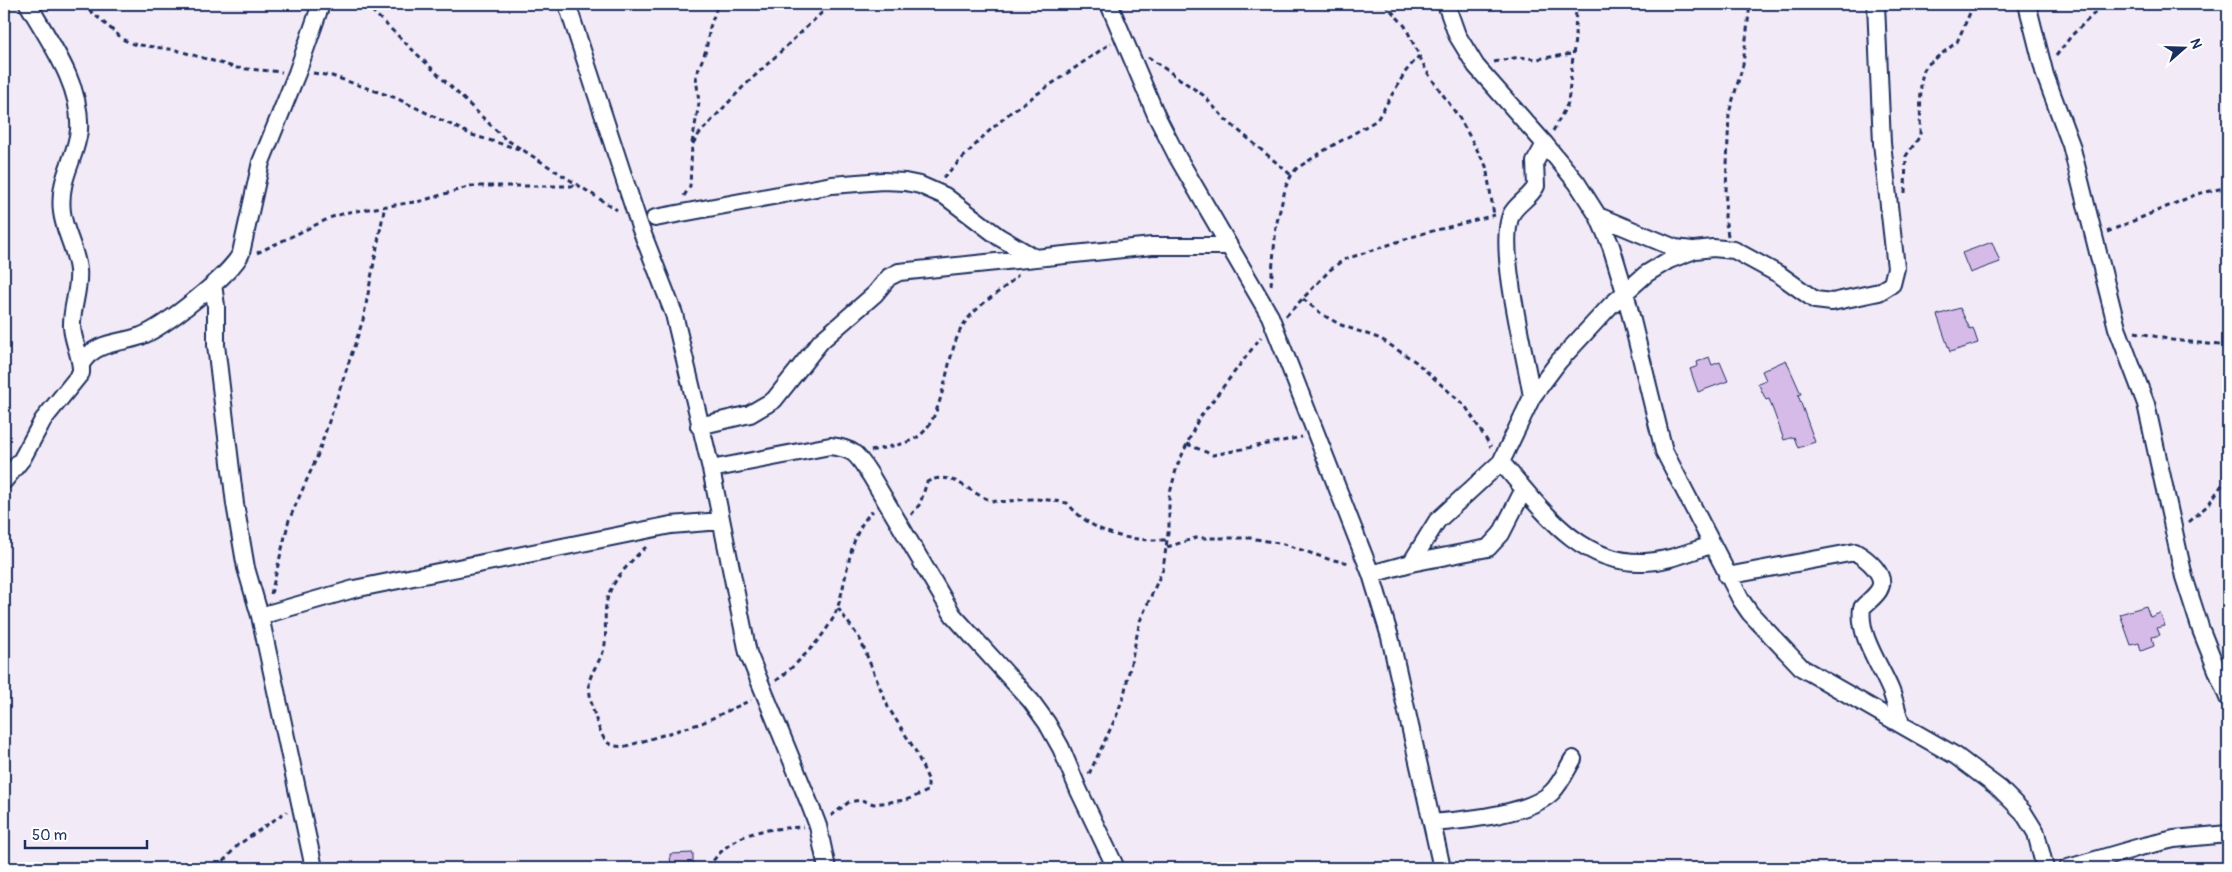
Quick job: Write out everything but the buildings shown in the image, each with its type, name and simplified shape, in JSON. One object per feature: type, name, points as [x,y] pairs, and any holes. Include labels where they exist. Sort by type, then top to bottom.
[{"type":"street","points":[[4,481],[22,459],[43,420],[81,373],[81,364],[72,327],[78,272],[76,254],[62,213],[64,176],[78,130],[75,99],[68,73],[28,4]]},
{"type":"street","points":[[81,364],[87,354],[98,348],[143,335],[160,326],[236,262],[241,253],[260,162],[297,73],[321,4]]},
{"type":"street","points":[[567,4],[640,226],[672,306],[690,377],[699,426],[711,469],[748,653],[818,826],[827,868]]},
{"type":"street","points":[[1109,4],[1157,117],[1272,321],[1317,435],[1369,570],[1390,637],[1442,868]]},
{"type":"street","points":[[1446,4],[1457,35],[1476,66],[1545,144],[1577,184],[1598,216],[1611,246],[1625,292],[1664,451],[1726,576],[1750,613],[1802,668],[1956,756],[2000,789],[2023,812],[2036,833],[2041,846],[2045,868]]},
{"type":"street","points":[[1598,216],[1675,248],[1734,250],[1780,275],[1815,300],[1848,301],[1879,292],[1892,284],[1896,268],[1882,143],[1876,4]]},
{"type":"street","points":[[2027,4],[2045,75],[2071,145],[2117,328],[2146,404],[2184,577],[2201,630],[2228,698]]},
{"type":"street","points":[[1532,396],[1508,257],[1508,231],[1512,214],[1534,191],[1536,186],[1536,162],[1545,144]]},
{"type":"street","points":[[655,218],[838,185],[890,182],[920,185],[932,189],[959,206],[999,237],[1035,258]]},
{"type":"street","points":[[699,426],[750,414],[774,400],[821,341],[870,299],[892,275],[910,270],[997,263],[1152,246],[1228,246]]},
{"type":"street","points":[[1411,563],[1437,521],[1501,462],[1532,396],[1559,361],[1625,292],[1646,274],[1669,260],[1695,250]]},
{"type":"street","points":[[212,284],[216,306],[216,345],[235,504],[246,568],[264,615],[314,868]]},
{"type":"street","points":[[711,469],[830,446],[847,448],[856,455],[953,615],[1031,701],[1047,723],[1061,748],[1079,791],[1116,868]]},
{"type":"street","points":[[1501,462],[1558,527],[1586,548],[1603,557],[1645,562],[1673,558],[1711,545]]},
{"type":"street","points":[[1369,570],[1488,548],[1501,534],[1524,489]]},
{"type":"street","points":[[264,615],[354,589],[671,525],[721,521]]},
{"type":"street","points":[[1726,576],[1855,552],[1866,558],[1878,572],[1881,584],[1878,591],[1862,608],[1862,620],[1871,649],[1893,696],[1901,724]]},
{"type":"street","points":[[1432,823],[1478,818],[1542,800],[1553,791],[1573,758]]},
{"type":"street","points":[[2068,868],[2140,846],[2174,839],[2228,834]]},
{"type":"path","points":[[82,4],[124,40],[133,44],[176,50],[237,68],[332,76],[360,84],[396,98],[472,135],[525,151]]},
{"type":"path","points":[[365,4],[504,138],[640,226]]},
{"type":"path","points":[[676,202],[684,196],[690,186],[692,145],[699,103],[696,76],[706,50],[710,27],[718,4]]},
{"type":"path","points":[[692,145],[742,88],[831,4]]},
{"type":"path","points":[[1385,4],[1405,26],[1427,72],[1460,120],[1486,166],[1494,215]]},
{"type":"path","points":[[1545,144],[1558,124],[1568,103],[1576,4]]},
{"type":"path","points":[[1734,250],[1727,235],[1725,217],[1730,113],[1743,65],[1750,4]]},
{"type":"path","points":[[1905,203],[1906,156],[1920,136],[1921,81],[1924,70],[1927,65],[1956,42],[1974,4]]},
{"type":"path","points":[[2045,75],[2072,35],[2104,4]]},
{"type":"path","points":[[932,189],[987,133],[1011,112],[1126,42],[1158,62],[1203,96],[1225,119],[1291,176]]},
{"type":"path","points":[[1476,66],[1519,57],[1536,59],[1572,54]]},
{"type":"path","points":[[1271,287],[1276,226],[1286,186],[1291,176],[1296,169],[1325,150],[1377,120],[1406,71],[1419,56]]},
{"type":"path","points":[[236,262],[277,245],[332,217],[385,205],[421,201],[471,186],[579,186]]},
{"type":"path","points":[[2095,238],[2197,194],[2228,187]]},
{"type":"path","points":[[264,615],[289,520],[317,457],[364,320],[385,205]]},
{"type":"path","points":[[1079,791],[1094,766],[1116,717],[1124,695],[1140,621],[1159,582],[1168,540],[1168,497],[1177,466],[1198,420],[1272,321],[1303,299],[1330,270],[1343,260],[1421,234],[1494,215],[1512,214]]},
{"type":"path","points":[[856,455],[914,440],[923,433],[931,424],[953,344],[963,325],[1035,258]]},
{"type":"path","points":[[1303,299],[1323,315],[1341,325],[1381,339],[1416,362],[1466,407],[1501,462]]},
{"type":"path","points":[[2117,328],[2172,340],[2228,346]]},
{"type":"path","points":[[1187,444],[1213,455],[1317,435]]},
{"type":"path","points":[[898,524],[915,512],[920,504],[927,482],[935,478],[945,478],[957,481],[993,501],[1014,502],[1032,499],[1067,503],[1080,518],[1100,531],[1139,541],[1168,540]]},
{"type":"path","points":[[2175,534],[2208,505],[2224,482],[2228,480]]},
{"type":"path","points":[[650,543],[622,571],[610,591],[605,608],[605,642],[602,658],[589,681],[592,708],[605,740],[615,747],[627,746],[702,723],[733,710],[764,690],[798,662],[830,623],[838,607],[850,558],[864,519],[885,500]]},
{"type":"path","points":[[1167,548],[1196,538],[1250,538],[1284,544],[1328,560],[1369,570]]},
{"type":"path","points":[[708,868],[731,842],[750,832],[771,828],[818,826],[849,802],[861,800],[874,804],[906,800],[928,791],[928,779],[915,750],[888,707],[860,639],[838,607]]},
{"type":"path","points":[[217,868],[238,845],[301,804]]}]
